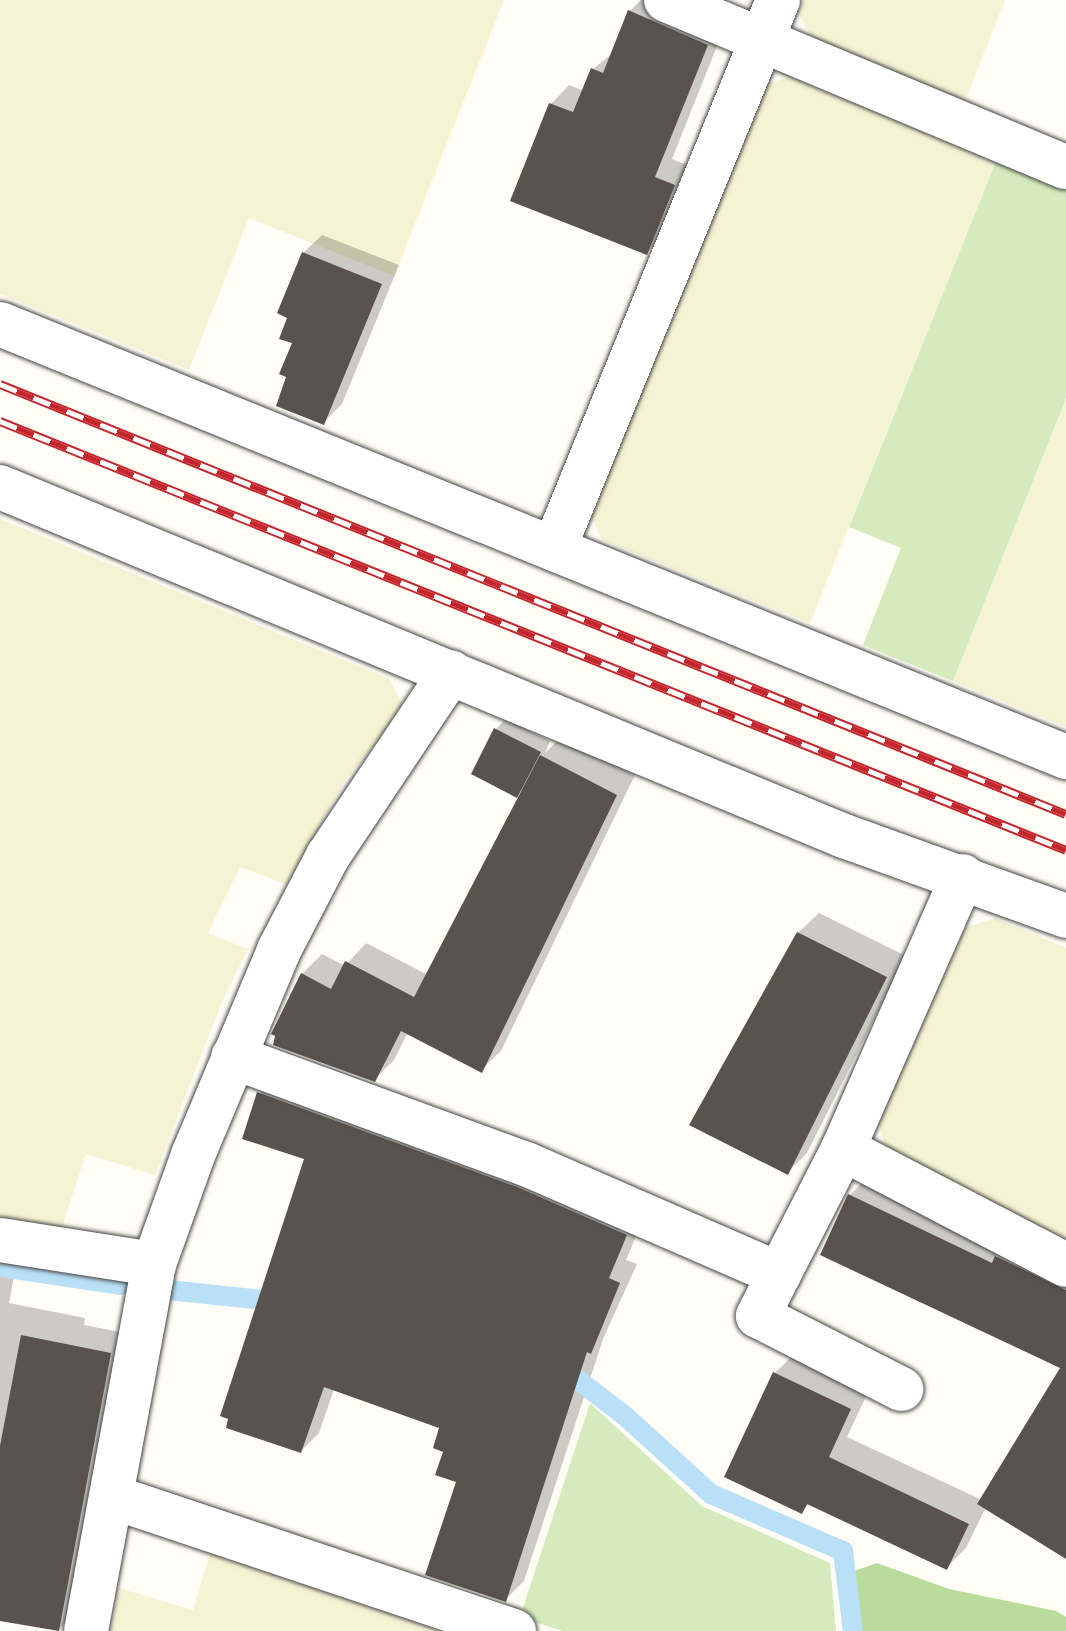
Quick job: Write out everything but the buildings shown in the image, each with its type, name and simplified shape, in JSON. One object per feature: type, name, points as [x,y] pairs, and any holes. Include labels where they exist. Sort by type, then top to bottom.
[{"type":"street","points":[[666,0],[1066,167]]},
{"type":"street","points":[[554,549],[778,0]]},
{"type":"street","points":[[0,324],[1066,757]]},
{"type":"street","points":[[0,487],[844,836],[963,876],[1066,916]]},
{"type":"street","points":[[86,1631],[154,1264],[233,1057],[328,856],[451,672]]},
{"type":"street","points":[[901,1389],[758,1316],[843,1149],[963,876]]},
{"type":"street","points":[[233,1057],[526,1164],[779,1274]]},
{"type":"street","points":[[843,1149],[1066,1265]]},
{"type":"street","points":[[0,1240],[154,1264]]},
{"type":"street","points":[[113,1497],[514,1631]]},
{"type":"shaded area","points":[[0,0],[504,0],[394,276],[249,218],[189,370],[0,294]]},
{"type":"shaded area","points":[[804,0],[1005,0],[965,101],[813,40],[798,13]]},
{"type":"shaded area","points":[[792,76],[997,159],[810,623],[602,540],[591,516],[765,85]]},
{"type":"shaded area","points":[[1066,400],[1066,727],[953,681]]},
{"type":"shaded area","points":[[0,519],[390,679],[404,708],[344,782],[288,885],[240,867],[208,933],[248,949],[221,1004],[155,1175],[86,1154],[61,1230],[0,1219]]},
{"type":"shaded area","points":[[995,918],[1066,948],[1066,1243],[886,1149],[877,1117],[965,928]]},
{"type":"shaded area","points":[[212,1547],[464,1631],[111,1631],[119,1588],[193,1610]]},
{"type":"green space","points":[[997,159],[1066,187],[1066,399],[953,681],[863,645],[901,548],[849,527]]},
{"type":"green space","points":[[590,1403],[702,1506],[830,1563],[836,1631],[562,1631],[520,1617]]},
{"type":"green space","points":[[877,1563],[949,1589],[1056,1611],[1066,1617],[1066,1631],[862,1631],[854,1571]]},
{"type":"waterway","points":[[0,1267],[120,1285]]},
{"type":"waterway","points":[[168,1290],[283,1302]]},
{"type":"waterway","points":[[556,1363],[625,1416],[711,1494],[843,1551],[853,1631]]},
{"type":"railway","points":[[0,384],[1066,814]]},
{"type":"railway","points":[[0,421],[1066,850]]}]
